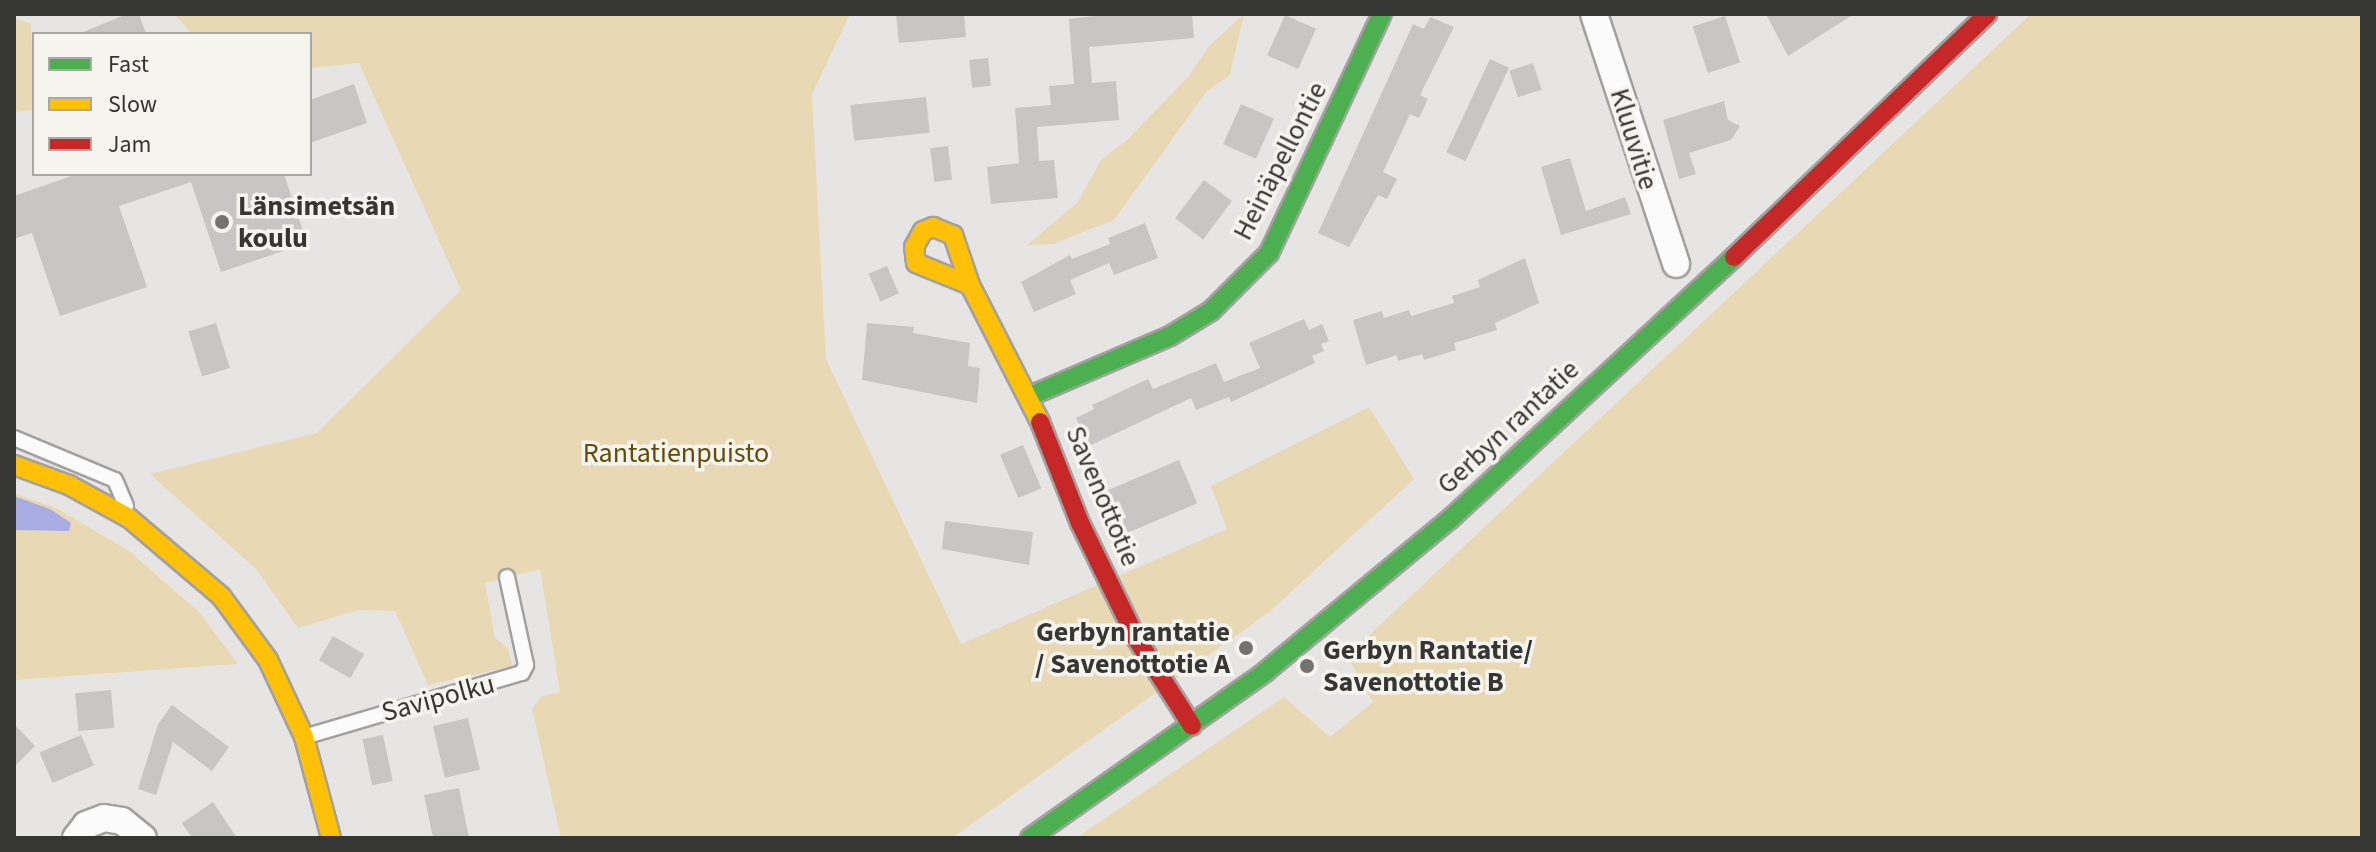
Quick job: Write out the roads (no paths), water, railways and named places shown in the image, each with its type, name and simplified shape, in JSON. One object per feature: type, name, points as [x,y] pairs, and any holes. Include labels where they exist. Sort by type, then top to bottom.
[{"type":"street","name":"Heinäpellontie","points":[[1030,396],[1170,336],[1211,311],[1269,253],[1382,14]]},
{"type":"street","name":"Kluuvitie","points":[[1594,14],[1676,264]]},
{"type":"street","name":"Gerbyn rantatie","points":[[1030,838],[1298,648],[1449,520],[1792,203],[1987,14]]},
{"type":"street","name":"Savenottotie","points":[[970,285],[1030,396],[1080,523],[1129,623],[1192,726]]},
{"type":"street","points":[[14,465],[69,485],[129,518],[180,556],[221,596],[268,660],[304,737],[331,838]]},
{"type":"street","points":[[76,838],[86,825],[104,818],[122,821],[143,838]]},
{"type":"lane","points":[[14,438],[115,480],[129,518]]},
{"type":"lane","name":"Savipolku","points":[[304,737],[522,673],[526,665],[507,577]]},
{"type":"water","points":[[14,496],[50,509],[71,523],[69,531],[14,530]]},
{"type":"place","name":"Länsimetsän koulu","points":[[222,222]]},
{"type":"place","name":"Gerbyn rantatie / Savenottotie A","points":[[1246,648]]},
{"type":"place","name":"Gerbyn Rantatie/ Savenottotie B","points":[[1307,666]]},
{"type":"park label","name":"Rantatienpuisto","points":[[676,453]]}]
